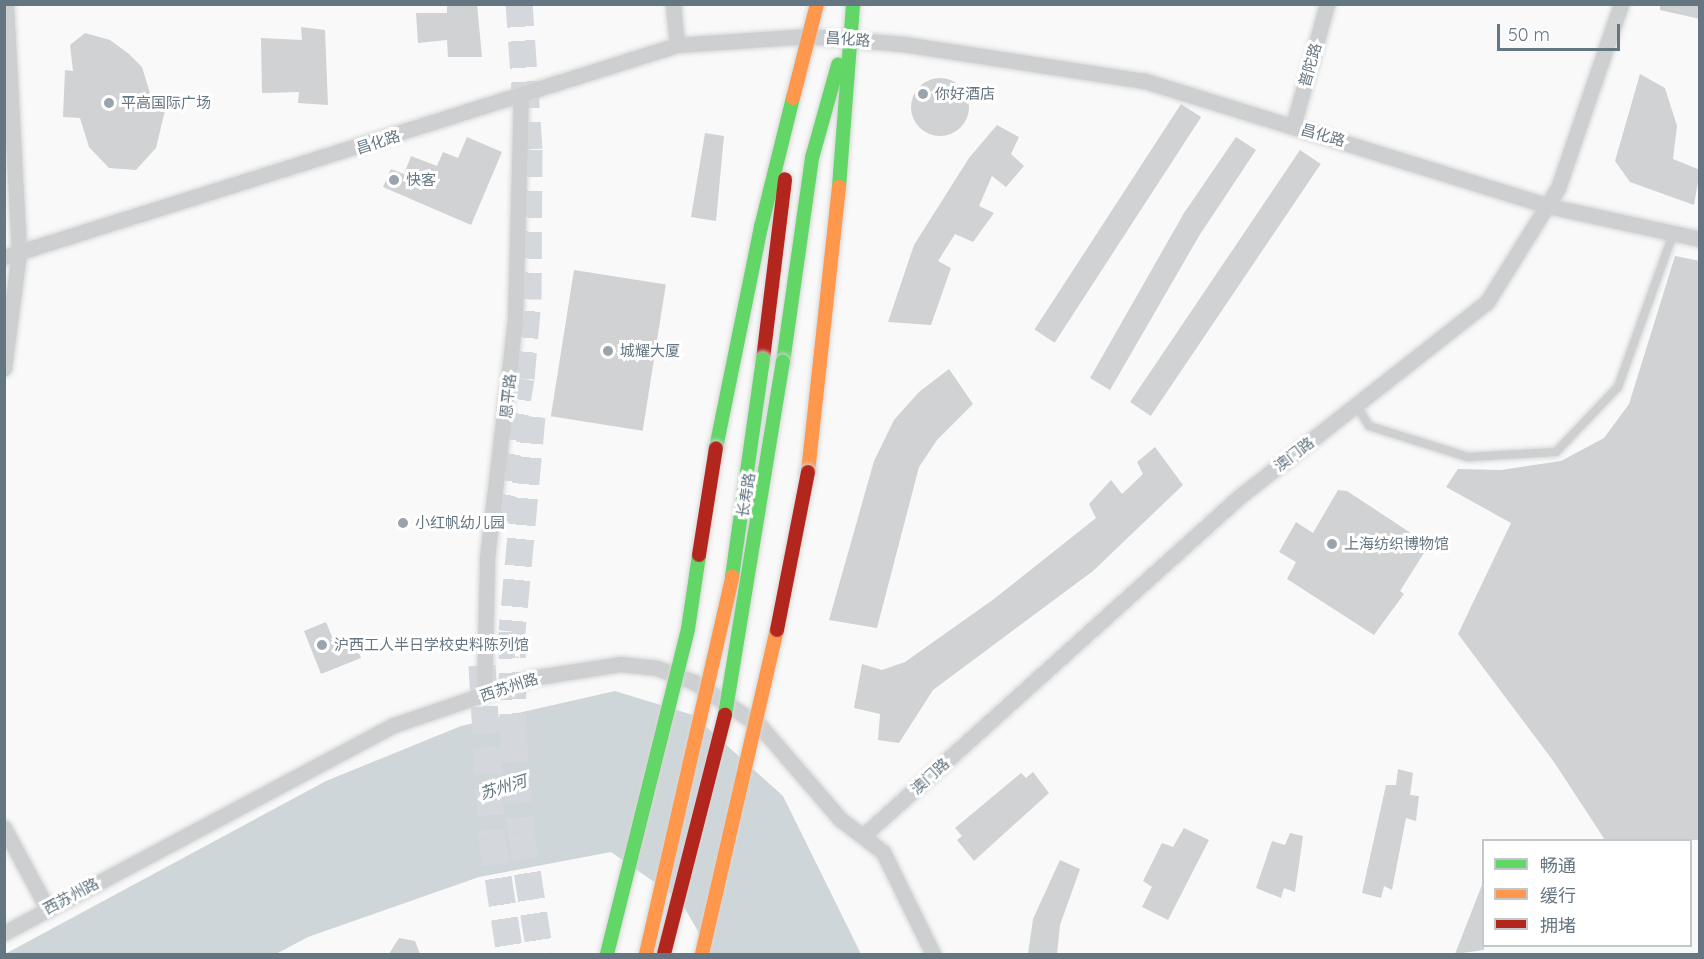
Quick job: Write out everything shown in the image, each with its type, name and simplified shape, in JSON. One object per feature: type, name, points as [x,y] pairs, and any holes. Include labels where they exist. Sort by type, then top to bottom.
[{"type":"main road","name":"长寿路","points":[[608,954],[688,629],[716,448],[761,227],[790,121],[817,4]]},
{"type":"main road","name":"长寿路","points":[[702,954],[770,668],[808,472],[839,189],[848,38],[853,4]]},
{"type":"main road","name":"长寿路","points":[[664,954],[735,674],[812,158],[848,38]]},
{"type":"main road","name":"长寿路","points":[[646,954],[731,585],[776,279],[790,121]]},
{"type":"street","points":[[4,368],[12,255],[6,4]]},
{"type":"street","points":[[673,4],[677,45]]},
{"type":"street","name":"普陀路","points":[[1293,126],[1327,4]]},
{"type":"street","name":"澳门路","points":[[864,835],[1239,497],[1487,302],[1548,206],[1572,152],[1620,4]]},
{"type":"street","name":"昌化路","points":[[12,255],[677,45],[809,36],[848,38],[1145,81],[1548,206],[1700,239]]},
{"type":"street","name":"恩平路","points":[[484,695],[487,558],[515,320],[521,96]]},
{"type":"street","name":"西苏州路","points":[[4,933],[47,908],[394,725],[484,695],[591,665],[639,665],[676,674],[723,698],[760,726],[833,812],[864,835],[890,862],[933,954]]},
{"type":"street","points":[[4,828],[47,908]]},
{"type":"lane","points":[[1357,406],[1369,426],[1468,457],[1556,452],[1618,387],[1673,234]]},
{"type":"water","name":"苏州河","points":[[615,691],[693,715],[783,796],[861,954],[711,954],[680,900],[611,852],[479,877],[308,937],[276,954],[5,954],[326,781],[461,726]]},
{"type":"building","points":[[447,4],[477,4],[482,57],[448,57],[447,40],[418,43],[416,13],[447,13]]},
{"type":"building","points":[[1660,4],[1700,4],[1700,19],[1660,10]]},
{"type":"building","points":[[301,27],[325,30],[328,105],[298,103],[299,92],[262,93],[261,38],[302,40]]},
{"type":"building","name":"平高国际广场","points":[[85,33],[110,40],[129,54],[142,67],[153,103],[167,102],[156,148],[136,170],[109,168],[89,147],[80,118],[63,117],[65,70],[73,71],[70,45]]},
{"type":"building","points":[[1640,74],[1665,88],[1677,126],[1673,159],[1700,170],[1694,205],[1630,182],[1615,161]]},
{"type":"building","points":[[940,78],[951,80],[964,91],[969,107],[967,118],[956,131],[940,136],[929,134],[916,123],[911,107],[913,96],[924,83]]},
{"type":"building","points":[[1181,104],[1201,117],[1055,343],[1034,330]]},
{"type":"building","points":[[997,125],[1019,137],[1011,154],[1024,166],[1006,187],[992,176],[979,206],[994,213],[973,242],[955,234],[938,261],[951,268],[931,325],[888,322],[914,245],[969,158]]},
{"type":"building","points":[[705,133],[724,136],[716,221],[691,217]]},
{"type":"building","points":[[467,137],[502,152],[471,225],[383,187],[391,169],[404,174],[411,156],[437,166],[443,152],[458,158]]},
{"type":"building","points":[[1236,137],[1256,150],[1199,236],[1110,390],[1090,378],[1184,213]]},
{"type":"building","points":[[1300,150],[1321,164],[1151,416],[1130,402]]},
{"type":"building","points":[[1675,256],[1700,261],[1700,840],[1604,839],[1554,762],[1458,634],[1511,523],[1446,487],[1458,469],[1501,470],[1561,461],[1604,438],[1629,404]]},
{"type":"building","name":"城耀大厦","points":[[574,270],[666,285],[643,431],[551,416]]},
{"type":"building","points":[[949,369],[973,404],[937,440],[919,467],[877,628],[829,620],[874,461],[894,420],[919,392]]},
{"type":"building","points":[[1155,447],[1183,485],[1093,571],[933,690],[899,743],[878,740],[880,714],[854,708],[862,664],[882,670],[905,662],[994,599],[1096,518],[1089,504],[1111,480],[1122,494],[1143,474],[1137,462]]},
{"type":"building","points":[[1338,490],[1347,491],[1429,545],[1400,591],[1404,594],[1374,635],[1287,579],[1296,562],[1279,552],[1296,522],[1313,533]]},
{"type":"building","name":"沪西工人半日学校史料陈列馆","points":[[326,622],[337,649],[355,642],[361,658],[321,674],[304,631]]},
{"type":"building","points":[[1398,769],[1413,773],[1410,795],[1419,796],[1416,821],[1406,818],[1392,890],[1384,886],[1381,898],[1362,893],[1386,785],[1396,785]]},
{"type":"building","points":[[1033,772],[1049,793],[974,861],[957,840],[962,836],[955,828],[1021,773],[1026,778]]},
{"type":"building","points":[[1184,828],[1209,840],[1168,920],[1142,907],[1152,887],[1143,881],[1162,843],[1173,847]]},
{"type":"building","points":[[1290,833],[1303,836],[1295,892],[1284,888],[1281,898],[1256,888],[1272,841],[1285,845]]},
{"type":"building","points":[[1060,860],[1080,869],[1060,925],[1057,954],[1028,954],[1033,919]]},
{"type":"building","points":[[1482,885],[1482,947],[1484,950],[1455,954]]},
{"type":"building","points":[[399,938],[415,941],[420,954],[389,954]]},
{"type":"tunnel","points":[[497,520],[521,378],[528,299],[529,149],[519,4]]},
{"type":"tunnel","points":[[532,416],[512,631],[513,735],[521,832],[540,954]]},
{"type":"tunnel","points":[[482,665],[492,837],[510,954]]},
{"type":"traffic: fast","points":[[839,187],[853,4]]},
{"type":"traffic: fast","points":[[783,362],[812,158],[838,65]]},
{"type":"traffic: fast","points":[[716,448],[761,227],[793,98]]},
{"type":"traffic: fast","points":[[732,577],[763,359]]},
{"type":"traffic: fast","points":[[725,715],[783,362]]},
{"type":"traffic: fast","points":[[607,954],[688,629],[699,555]]},
{"type":"traffic: slow","points":[[793,98],[817,4]]},
{"type":"traffic: slow","points":[[808,472],[839,187]]},
{"type":"traffic: slow","points":[[646,954],[732,577]]},
{"type":"traffic: slow","points":[[702,954],[777,630]]},
{"type":"traffic: jam","points":[[763,359],[785,179]]},
{"type":"traffic: jam","points":[[699,555],[716,448]]},
{"type":"traffic: jam","points":[[777,630],[808,472]]},
{"type":"traffic: jam","points":[[664,954],[725,715]]},
{"type":"place","name":"你好酒店","points":[[923,94]]},
{"type":"place","name":"平高国际广场","points":[[109,103]]},
{"type":"place","name":"快客","points":[[394,180]]},
{"type":"place","name":"城耀大厦","points":[[608,351]]},
{"type":"place","name":"小红帆幼儿园","points":[[403,523]]},
{"type":"place","name":"上海纺织博物馆","points":[[1332,544]]},
{"type":"place","name":"沪西工人半日学校史料陈列馆","points":[[322,645]]}]
